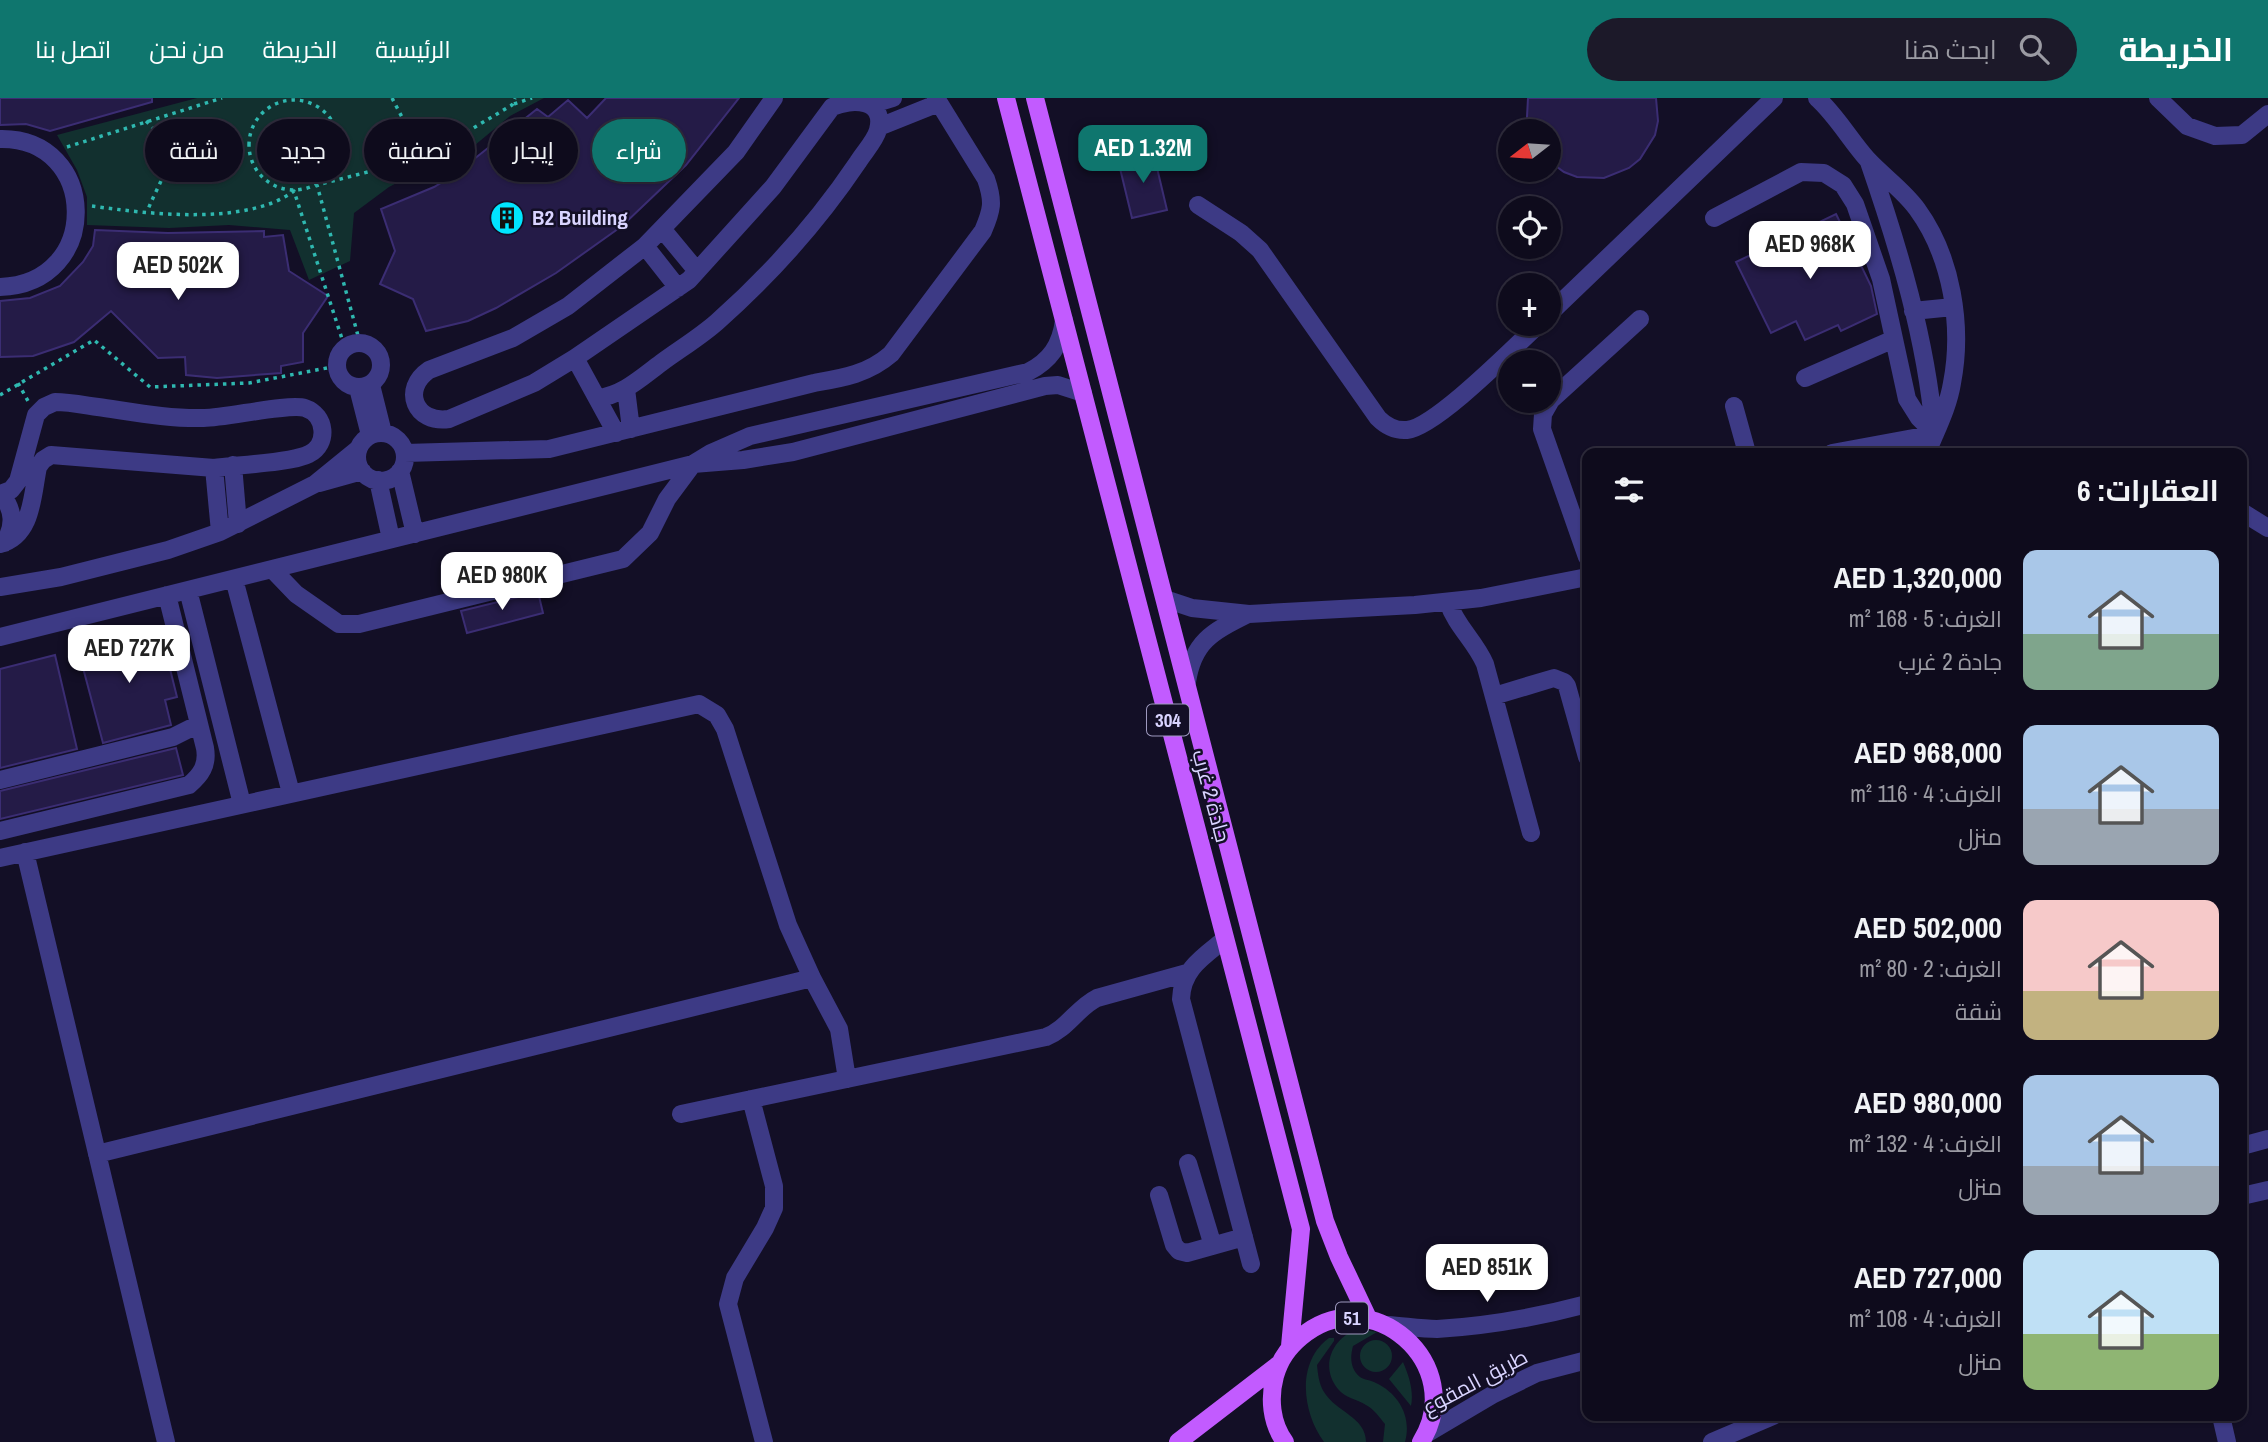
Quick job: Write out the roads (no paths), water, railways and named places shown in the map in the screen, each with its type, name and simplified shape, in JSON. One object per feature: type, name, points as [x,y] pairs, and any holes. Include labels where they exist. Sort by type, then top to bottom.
[{"type":"main road","name":"جادة 2 غرب","points":[[1006,98],[1301,1229],[1290,1346]]},
{"type":"main road","name":"جادة 2 غرب","points":[[1035,98],[1325,1221],[1368,1318]]},
{"type":"main road","name":"51","points":[[1285,1442],[1273,1413],[1272,1389],[1278,1365],[1290,1346],[1312,1327],[1339,1318],[1368,1318],[1388,1325],[1409,1339],[1424,1360],[1433,1384],[1433,1410],[1423,1439]]},
{"type":"main road","name":"51","points":[[1178,1442],[1278,1365]]},
{"type":"street","points":[[774,98],[736,152],[645,246],[568,306],[513,338],[421,375],[413,394],[415,404],[421,412],[439,421],[449,419],[534,383],[575,359],[678,288],[697,271],[773,187],[832,102],[853,99],[880,102],[892,98]]},
{"type":"street","points":[[1561,302],[1774,98]]},
{"type":"street","points":[[1817,98],[1869,160],[1917,209],[1935,239],[1947,272],[1956,333],[1954,372],[1945,410],[1929,448]]},
{"type":"street","points":[[2158,98],[2187,127],[2215,136],[2242,135],[2268,114]]},
{"type":"street","points":[[315,484],[370,476],[390,479],[402,462],[549,449],[852,376],[878,365],[891,354],[983,231],[992,209],[986,179],[937,100],[879,127]]},
{"type":"street","points":[[597,398],[608,398],[626,389],[715,323],[756,284],[831,198],[877,133],[878,117],[865,101]]},
{"type":"street","points":[[0,139],[23,141],[49,154],[67,176],[76,204],[74,233],[61,259],[40,278],[12,287],[0,287]]},
{"type":"street","points":[[1869,160],[1889,220],[1913,310],[1929,384],[1934,434]]},
{"type":"street","points":[[1714,218],[1801,172],[1824,173],[1843,185],[1855,204],[1881,279],[1907,399],[1919,418],[1934,434]]},
{"type":"street","points":[[1198,205],[1241,233],[1260,250],[1378,418],[1391,428],[1408,430],[1423,424],[1473,386],[1526,336]]},
{"type":"street","points":[[663,230],[697,271]]},
{"type":"street","points":[[645,246],[678,288]]},
{"type":"street","points":[[1913,310],[1953,307]]},
{"type":"street","points":[[1582,543],[1542,429],[1543,414],[1551,400],[1640,319]]},
{"type":"street","points":[[0,637],[693,464],[768,456],[818,446],[1030,380],[1050,357],[1062,334],[1064,320]]},
{"type":"street","points":[[1805,377],[1894,339]]},
{"type":"street","points":[[353,346],[375,349],[381,364],[381,372],[365,386],[350,386],[343,381],[337,366],[339,356],[353,346]]},
{"type":"street","points":[[575,359],[597,398],[624,431]]},
{"type":"street","points":[[272,569],[296,594],[339,624],[359,624],[623,559],[650,533],[667,499],[693,464],[750,436],[1030,380],[1083,393]]},
{"type":"street","points":[[365,386],[370,439],[358,464],[370,476],[391,539]]},
{"type":"street","points":[[624,431],[626,389]]},
{"type":"street","points":[[55,402],[186,418],[218,418],[299,407],[313,412],[319,418],[323,433],[318,447],[313,452],[297,458],[214,468],[56,455],[47,457],[38,467],[24,527],[12,540],[2,544],[9,536],[12,518],[7,501],[0,494],[11,490],[18,481],[36,415],[39,410],[55,402]]},
{"type":"street","points":[[1734,406],[1746,448]]},
{"type":"street","points":[[811,423],[818,446]]},
{"type":"street","points":[[1859,448],[1934,434]]},
{"type":"street","points":[[31,436],[35,446],[47,457]]},
{"type":"street","points":[[0,587],[61,577],[168,550],[220,532],[315,484],[370,439],[398,439],[415,534]]},
{"type":"street","points":[[233,466],[238,524]]},
{"type":"street","points":[[214,468],[220,532]]},
{"type":"street","points":[[2247,515],[2268,528]]},
{"type":"street","points":[[1165,599],[1192,608],[1250,614],[1448,603],[1582,578]]},
{"type":"street","points":[[234,579],[291,793]]},
{"type":"street","points":[[188,590],[242,804]]},
{"type":"street","points":[[0,831],[189,785],[202,774],[206,757],[167,596]]},
{"type":"street","points":[[1448,603],[1459,627],[1480,653],[1531,833]]},
{"type":"street","points":[[1187,682],[1189,667],[1203,641],[1214,632],[1250,614]]},
{"type":"street","points":[[1494,696],[1554,678],[1564,682],[1582,741]]},
{"type":"street","points":[[0,858],[699,704],[717,715],[725,729],[788,925],[811,978],[839,1029],[847,1079]]},
{"type":"street","points":[[0,780],[173,737],[199,723]]},
{"type":"street","points":[[26,852],[166,1442]]},
{"type":"street","points":[[1226,939],[1187,973],[1181,990],[1182,1008],[1251,1265]]},
{"type":"street","points":[[681,1114],[1046,1037],[1059,1031],[1083,1007],[1097,998],[1187,973]]},
{"type":"street","points":[[97,1154],[811,978]]},
{"type":"street","points":[[751,1099],[774,1186],[774,1208],[735,1278],[728,1304],[764,1442]]},
{"type":"street","points":[[2247,1145],[2268,1139]]},
{"type":"street","points":[[1188,1163],[1213,1246]]},
{"type":"street","points":[[2247,1195],[2268,1190]]},
{"type":"street","points":[[1159,1195],[1176,1248],[1187,1253],[1244,1237]]},
{"type":"street","name":"طريق المقوع","points":[[1388,1325],[1434,1329],[1471,1326],[1527,1319],[1582,1305]]},
{"type":"street","name":"طريق المقوع","points":[[1423,1439],[1492,1395],[1537,1373],[1582,1361]]},
{"type":"street","points":[[1712,1442],[1761,1421]]},
{"type":"street","points":[[2222,1421],[2227,1442]]},
{"type":"place","name":"B2 Building","points":[[507,218]]}]
